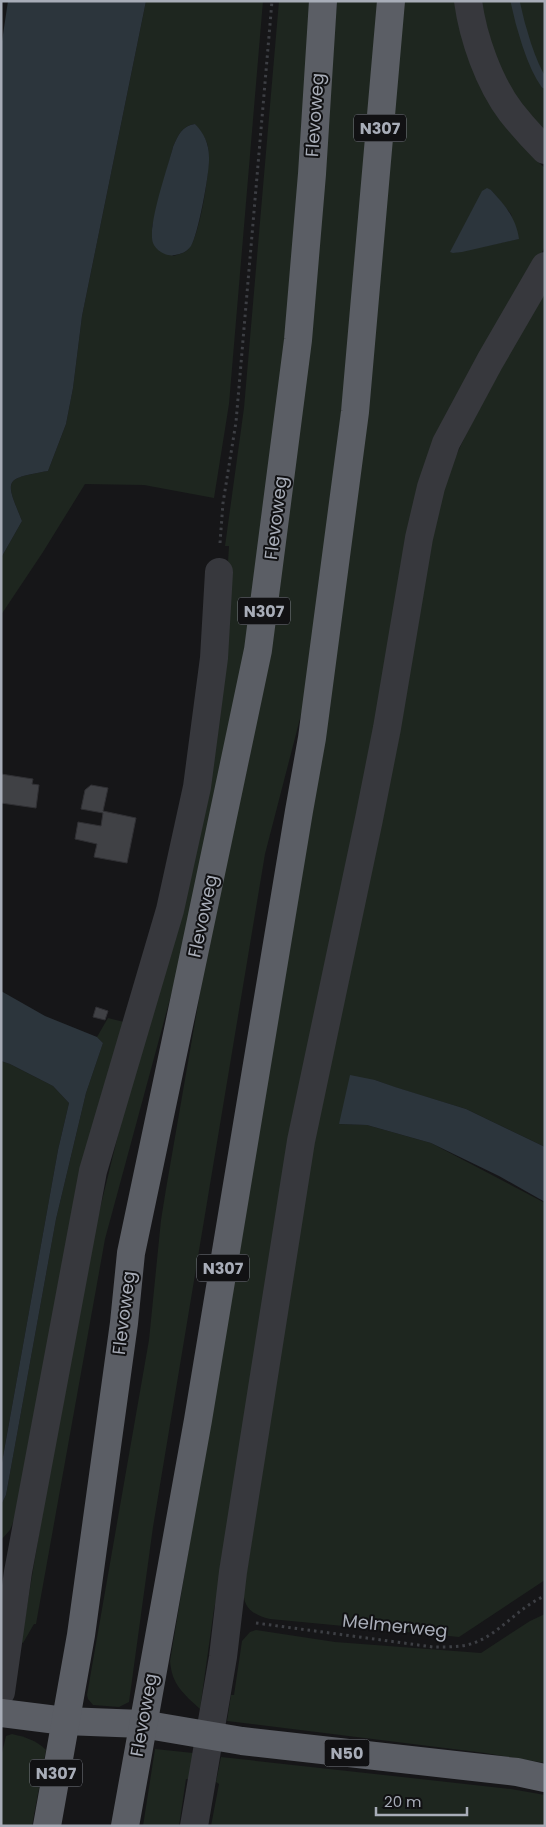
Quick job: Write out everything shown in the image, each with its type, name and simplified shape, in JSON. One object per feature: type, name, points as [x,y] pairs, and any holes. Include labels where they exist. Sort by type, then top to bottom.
[{"type":"highway","name":"Flevoweg","points":[[47,1826],[81,1635],[124,1323],[131,1253],[258,650],[298,340],[312,174],[323,1]]},
{"type":"highway","name":"Flevoweg","points":[[125,1826],[198,1420],[312,738],[355,412],[391,1]]},
{"type":"highway","name":"N50","points":[[1,1713],[65,1721],[142,1724],[210,1736],[517,1772],[545,1778]]},
{"type":"street","points":[[468,1],[482,58],[494,83],[510,111],[545,150]]},
{"type":"street","points":[[194,1826],[210,1736],[236,1554],[301,1141],[371,810],[387,728],[419,538],[429,496],[446,444],[517,312],[545,266]]},
{"type":"street","name":"Flevoweg","points":[[1,1692],[10,1571],[93,1171],[170,910],[197,787],[214,658],[219,572]]},
{"type":"path","points":[[219,572],[223,503],[236,422],[272,1]]},
{"type":"path","name":"Melmerweg","points":[[228,1620],[433,1647],[462,1646],[482,1639],[534,1601],[545,1596]]},
{"type":"shaded area","points":[[8,1],[146,1],[82,316],[73,388],[66,424],[48,471],[23,476],[12,483],[13,497],[22,521],[1,558],[1,48]]},
{"type":"shaded area","points":[[146,1],[263,1],[229,404],[214,498],[144,485],[85,484],[1,615],[1,558],[22,521],[13,497],[12,483],[23,476],[48,471],[66,424],[73,388],[82,316]],"holes":[[[195,124],[207,143],[208,164],[205,196],[198,228],[190,247],[185,252],[173,256],[152,227],[173,147],[184,129]]]},
{"type":"shaded area","points":[[279,1],[315,1],[287,334],[249,645],[180,962],[105,1239],[36,1624],[34,1624],[23,1643],[21,1642],[49,1474],[94,1233],[119,1131],[227,578],[229,546],[225,546],[244,408]]},
{"type":"shaded area","points":[[337,1],[379,1],[352,312],[335,471],[303,707],[265,854],[153,1527],[129,1702],[119,1707],[93,1705],[87,1695],[149,1340],[161,1220],[166,1189],[213,918],[249,760],[306,357]]},
{"type":"shaded area","points":[[401,1],[457,1],[535,159],[545,168],[545,247],[453,403],[214,1609],[200,1709],[179,1688],[173,1676],[170,1661],[189,1547]],"holes":[[[491,190],[511,214],[518,239],[453,253]]]},
{"type":"shaded area","points":[[480,1],[545,1],[545,135],[511,90],[494,53]]},
{"type":"shaded area","points":[[195,124],[205,139],[209,152],[208,175],[203,203],[191,246],[182,253],[169,255],[159,251],[153,243],[155,210],[173,147],[184,129]]},
{"type":"shaded area","points":[[487,188],[491,190],[509,212],[518,231],[519,239],[462,252],[450,252],[482,191]]},
{"type":"shaded area","points":[[545,291],[545,1147],[466,1109],[375,1080],[339,1124],[367,1125],[431,1143],[545,1203],[545,1580],[459,1637],[270,1619],[250,1610],[244,1596],[245,1578],[309,1167],[438,506],[456,456],[499,373],[497,371]]},
{"type":"shaded area","points":[[1,991],[45,1016],[97,1037],[103,1043],[86,1093],[56,1219],[6,1495],[1,1505],[1,1468],[58,1150],[69,1103],[53,1086],[1,1061]]},
{"type":"shaded area","points":[[108,1018],[124,1022],[16,1515],[10,1530],[1,1540],[1,1505],[6,1495],[56,1219],[86,1093],[103,1043],[97,1037]]},
{"type":"shaded area","points":[[1,1061],[53,1086],[69,1103],[58,1150],[1,1468]]},
{"type":"shaded area","points":[[350,1075],[375,1080],[466,1109],[545,1147],[545,1202],[499,1176],[431,1143],[367,1125],[339,1124]]},
{"type":"shaded area","points":[[545,1614],[545,1763],[485,1753],[227,1721],[231,1695],[234,1695],[242,1641],[250,1632],[256,1630],[335,1642],[481,1653],[530,1621]]},
{"type":"shaded area","points":[[12,1734],[30,1739],[46,1750],[32,1826],[1,1826],[1,1757],[6,1736]]},
{"type":"shaded area","points":[[155,1749],[193,1753],[189,1779],[186,1779],[179,1826],[143,1826]]},
{"type":"shaded area","points":[[221,1757],[511,1789],[545,1795],[545,1826],[211,1826],[219,1784],[216,1782]]},
{"type":"building","points":[[1,774],[33,779],[32,784],[39,785],[36,808],[1,803]]},
{"type":"building","points":[[91,785],[108,788],[103,811],[136,818],[127,863],[94,857],[97,844],[75,839],[78,822],[101,826],[103,813],[81,809],[85,790]]},
{"type":"building","points":[[96,1007],[108,1011],[105,1020],[93,1017]]},
{"type":"waterway","points":[[515,1],[531,56],[545,84]]}]
